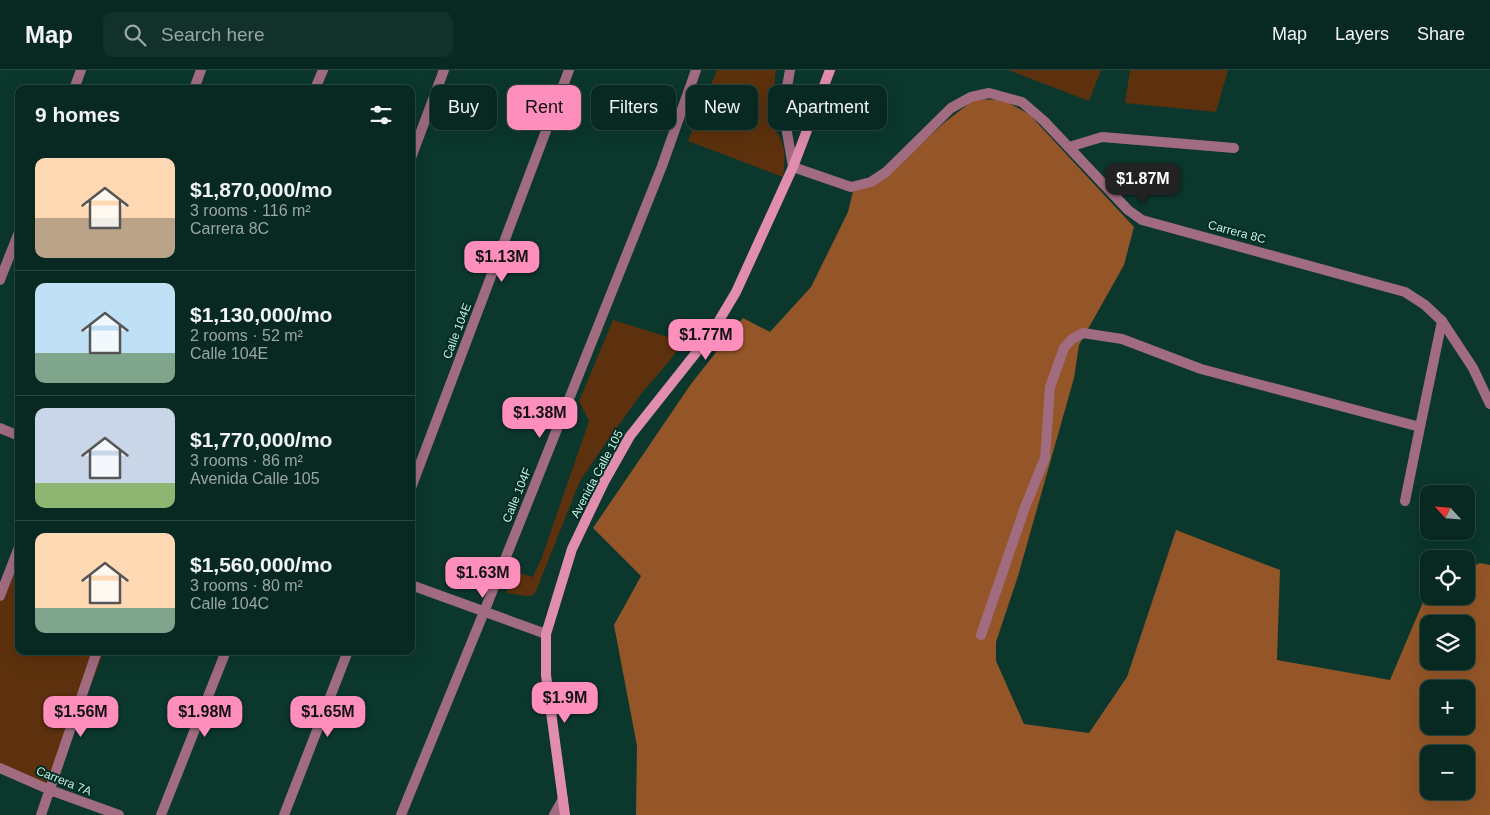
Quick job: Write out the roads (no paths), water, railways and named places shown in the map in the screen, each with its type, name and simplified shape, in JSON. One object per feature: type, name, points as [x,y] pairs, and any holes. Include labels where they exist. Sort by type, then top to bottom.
[{"type":"main road","name":"Avenida Calle 105","points":[[565,815],[546,674],[546,634],[572,549],[604,482],[630,436],[711,334],[736,292],[792,167],[830,70]]},
{"type":"street","points":[[76,85],[82,70]]},
{"type":"street","points":[[195,85],[201,70]]},
{"type":"street","points":[[317,85],[323,70]]},
{"type":"street","points":[[415,147],[444,70]]},
{"type":"street","name":"Calle 104E","points":[[415,477],[569,70]]},
{"type":"street","name":"Calle 104F","points":[[401,815],[662,166],[696,70]]},
{"type":"street","points":[[790,70],[783,109],[792,167]]},
{"type":"street","name":"Carrera 8C","points":[[792,167],[851,187],[871,182],[886,172],[951,108],[971,97],[989,92],[1022,102],[1044,121],[1128,210],[1142,220],[1406,292],[1442,321],[1473,368],[1490,404]]},
{"type":"street","points":[[1069,147],[1102,137],[1234,148]]},
{"type":"street","points":[[0,280],[15,242]]},
{"type":"street","points":[[1405,501],[1442,321]]},
{"type":"street","points":[[981,635],[1025,507],[1045,458],[1050,387],[1064,348],[1072,339],[1083,333],[1122,339],[1201,369],[1420,427]]},
{"type":"street","points":[[0,428],[15,434]]},
{"type":"street","points":[[0,596],[15,557]]},
{"type":"street","points":[[415,586],[546,634]]},
{"type":"street","points":[[40,815],[96,655]]},
{"type":"street","points":[[161,815],[224,655]]},
{"type":"street","points":[[284,815],[346,655]]},
{"type":"street","name":"Carrera 7A","points":[[0,768],[50,790],[118,815]]},
{"type":"street","points":[[554,815],[562,799]]}]
